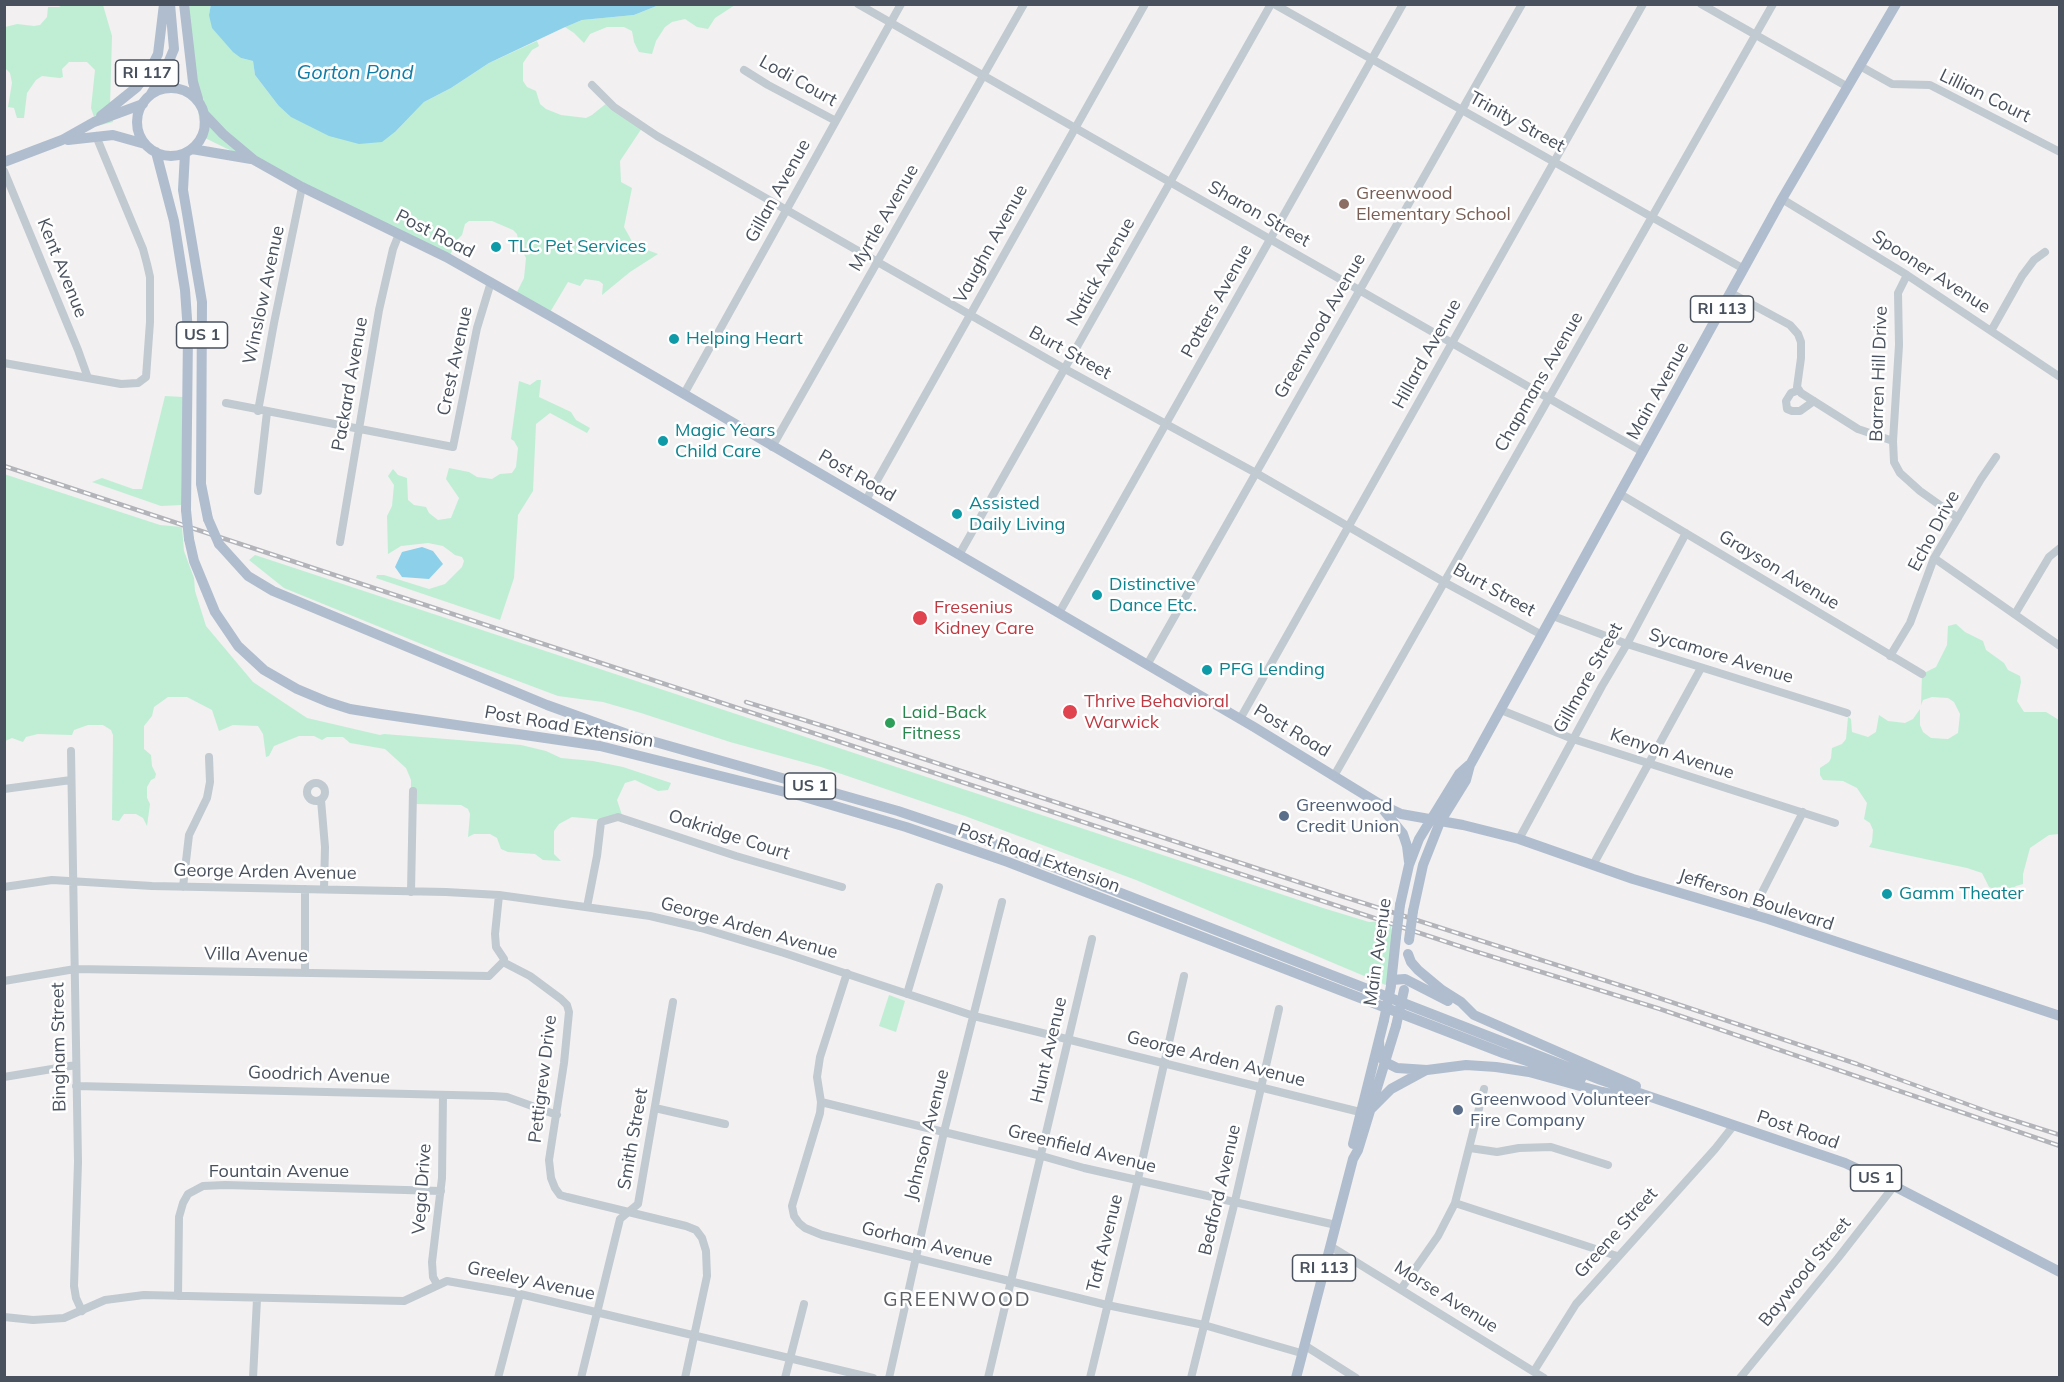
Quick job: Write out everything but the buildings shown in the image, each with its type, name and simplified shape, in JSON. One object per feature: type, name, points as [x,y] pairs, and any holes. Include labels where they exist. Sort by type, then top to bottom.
[{"type":"main road","name":"RI 117","points":[[4,162],[62,140],[94,122],[137,87],[158,54],[164,4]]},
{"type":"main road","points":[[156,152],[145,144],[140,135],[137,124],[138,113],[164,73],[174,49],[171,4]]},
{"type":"main road","name":"Post Road","points":[[184,4],[194,82],[204,114],[223,134],[254,160],[302,187],[446,257],[491,282],[1240,719],[1378,803],[1401,814],[1435,821]]},
{"type":"main road","name":"Main Avenue","points":[[1365,1111],[1385,1062],[1396,1026],[1404,984],[1413,910],[1435,821],[1459,774],[1470,765],[1501,710],[1782,199],[1896,4]]},
{"type":"main road","points":[[150,95],[160,90],[181,89],[191,94],[199,102]]},
{"type":"main road","points":[[94,122],[142,104]]},
{"type":"main road","name":"US 1","points":[[189,151],[203,133],[204,114]]},
{"type":"main road","name":"RI 117","points":[[62,140],[113,135],[145,144]]},
{"type":"main road","name":"Post Road","points":[[156,152],[175,156],[189,151],[254,160]]},
{"type":"main road","name":"Post Road Extension","points":[[189,151],[183,190],[202,302],[201,484],[208,519],[219,544],[248,576],[273,591],[547,705],[627,734],[898,811],[987,841],[1415,1014]]},
{"type":"main road","name":"Post Road Extension","points":[[156,152],[174,221],[185,290],[188,333],[186,510],[189,539],[194,561],[215,612],[238,646],[264,670],[297,689],[328,702],[381,714],[600,746],[801,796],[906,827],[1008,862],[1415,1014]]},
{"type":"main road","points":[[1378,803],[1403,834],[1409,865]]},
{"type":"main road","name":"Main Avenue","points":[[1296,1377],[1353,1159],[1358,1150],[1395,963],[1400,905],[1409,865],[1419,839],[1435,821]]},
{"type":"main road","name":"Jefferson Boulevard","points":[[1435,821],[1463,825],[1519,840],[2060,1016]]},
{"type":"main road","points":[[1408,954],[1418,970],[1461,1002],[1474,1015]]},
{"type":"main road","points":[[1391,983],[1404,984],[1683,1108]]},
{"type":"main road","name":"Post Road","points":[[1415,1014],[1503,1053],[1568,1075],[1683,1108],[1845,1163],[2060,1272]]},
{"type":"main road","points":[[1379,1041],[1380,1056],[1385,1062],[1397,1068],[1427,1070],[1466,1065],[1496,1067],[1529,1072],[1602,1092],[1683,1108]]},
{"type":"main road","points":[[1365,1111],[1391,1089],[1427,1070]]},
{"type":"street","name":"Sharon Street","points":[[858,4],[1643,452]]},
{"type":"street","name":"Gillan Avenue","points":[[684,394],[901,4]]},
{"type":"street","name":"Myrtle Avenue","points":[[772,447],[1024,4]]},
{"type":"street","name":"Vaughn Avenue","points":[[866,500],[1145,4]]},
{"type":"street","name":"Trinity Street","points":[[1273,4],[1744,269]]},
{"type":"street","name":"Natick Avenue","points":[[959,555],[1273,4]]},
{"type":"street","name":"Potters Avenue","points":[[1059,613],[1403,4]]},
{"type":"street","name":"Greenwood Avenue","points":[[1147,665],[1522,4]]},
{"type":"street","name":"Hillard Avenue","points":[[1240,719],[1643,4]]},
{"type":"street","points":[[1701,4],[1848,87]]},
{"type":"street","name":"Chapmans Avenue","points":[[1334,776],[1773,4]]},
{"type":"street","name":"Lillian Court","points":[[1860,66],[1892,84],[1930,85],[2060,152]]},
{"type":"street","name":"Lodi Court","points":[[744,70],[836,121]]},
{"type":"street","name":"Burt Street","points":[[592,85],[614,107],[657,136],[1065,369],[1256,473],[1444,582],[1542,635]]},
{"type":"street","points":[[4,363],[121,384],[138,383],[146,377],[149,353],[150,277],[143,249],[96,136]]},
{"type":"street","name":"Kent Avenue","points":[[4,171],[88,378]]},
{"type":"street","name":"Winslow Avenue","points":[[258,491],[262,411],[274,323],[302,187]]},
{"type":"street","name":"Spooner Avenue","points":[[1782,199],[1907,275],[2060,377]]},
{"type":"street","name":"Packard Avenue","points":[[340,542],[380,310],[393,249],[399,234]]},
{"type":"street","points":[[1991,331],[2022,276],[2034,260],[2045,252]]},
{"type":"street","name":"Barren Hill Drive","points":[[1907,275],[1898,293],[1899,345],[1893,441],[1894,462],[1900,473],[1920,491],[1958,518]]},
{"type":"street","name":"Crest Avenue","points":[[359,430],[453,447],[477,328],[491,282]]},
{"type":"street","points":[[1731,293],[1790,325],[1798,333],[1801,342],[1797,378],[1799,390],[1858,429],[1893,441]]},
{"type":"street","points":[[1799,390],[1791,393],[1786,401],[1787,409],[1800,411],[1814,401]]},
{"type":"street","points":[[226,403],[359,430]]},
{"type":"street","name":"Echo Drive","points":[[1890,656],[1910,623],[1934,558],[1996,457]]},
{"type":"street","name":"Grayson Avenue","points":[[1620,494],[1922,674]]},
{"type":"street","name":"Gillmore Street","points":[[1519,840],[1686,533]]},
{"type":"street","points":[[2015,614],[2049,557],[2060,548]]},
{"type":"street","points":[[1934,558],[2060,646]]},
{"type":"street","name":"Sycamore Avenue","points":[[1553,616],[1627,644],[1847,712]]},
{"type":"street","points":[[1593,865],[1701,668]]},
{"type":"street","name":"Kenyon Avenue","points":[[1501,710],[1573,739],[1836,823]]},
{"type":"street","name":"Bingham Street","points":[[71,751],[78,1162],[75,1286],[76,1298],[82,1311]]},
{"type":"street","points":[[183,887],[189,835],[207,798],[210,782],[209,757]]},
{"type":"street","points":[[4,789],[71,780]]},
{"type":"street","points":[[411,892],[413,791]]},
{"type":"street","points":[[321,800],[325,847],[324,889]]},
{"type":"street","points":[[1751,914],[1803,812]]},
{"type":"street","name":"Oakridge Court","points":[[587,907],[602,822],[618,817],[736,856],[842,886]]},
{"type":"street","name":"George Arden Avenue","points":[[4,887],[52,880],[183,887],[499,895],[650,916],[701,928],[847,973],[974,1016],[1365,1111]]},
{"type":"street","points":[[908,994],[939,887]]},
{"type":"street","points":[[305,889],[305,973]]},
{"type":"street","points":[[499,895],[495,934],[496,947],[504,959],[503,962]]},
{"type":"street","name":"Johnson Avenue","points":[[889,1377],[944,1132],[1002,902]]},
{"type":"street","name":"Hunt Avenue","points":[[988,1377],[1092,939]]},
{"type":"street","name":"Villa Avenue","points":[[4,981],[75,969],[489,976],[503,962]]},
{"type":"street","name":"Pettigrew Drive","points":[[503,962],[530,976],[567,1005],[569,1012],[557,1115],[549,1160],[551,1178],[560,1194],[630,1211]]},
{"type":"street","name":"Gorham Avenue","points":[[847,973],[820,1057],[818,1077],[820,1113],[792,1206],[794,1216],[805,1228],[915,1258],[1107,1305],[1204,1325],[1302,1349],[1356,1377]]},
{"type":"street","name":"Taft Avenue","points":[[1090,1377],[1184,976]]},
{"type":"street","name":"Smith Street","points":[[581,1377],[620,1219],[638,1204],[673,1002]]},
{"type":"street","name":"Bedford Avenue","points":[[1191,1377],[1279,1009]]},
{"type":"street","points":[[4,1077],[76,1065]]},
{"type":"street","name":"Goodrich Avenue","points":[[76,1086],[507,1097],[557,1115]]},
{"type":"street","points":[[1401,1289],[1438,1236],[1455,1203],[1484,1089]]},
{"type":"street","name":"Vega Drive","points":[[437,1284],[433,1277],[432,1262],[441,1191],[443,1095]]},
{"type":"street","name":"Greenfield Avenue","points":[[821,1102],[1084,1168],[1336,1225]]},
{"type":"street","points":[[655,1108],[725,1124]]},
{"type":"street","name":"Greene Street","points":[[1534,1371],[1576,1305],[1734,1125]]},
{"type":"street","points":[[1470,1148],[1497,1152],[1519,1148],[1551,1147],[1608,1164]]},
{"type":"street","name":"Fountain Avenue","points":[[178,1296],[179,1216],[188,1194],[203,1186],[441,1191]]},
{"type":"street","name":"Baywood Street","points":[[1740,1377],[1894,1186]]},
{"type":"street","points":[[1455,1203],[1617,1257]]},
{"type":"street","points":[[630,1211],[686,1226],[696,1230],[702,1238],[706,1251],[706,1276],[685,1377]]},
{"type":"street","name":"Morse Avenue","points":[[1330,1246],[1544,1377]]},
{"type":"street","name":"Greeley Avenue","points":[[4,1317],[33,1320],[64,1318],[116,1297],[178,1296],[404,1301],[447,1281],[520,1294],[873,1377]]},
{"type":"street","points":[[498,1377],[520,1294]]},
{"type":"street","points":[[253,1377],[257,1299]]},
{"type":"street","points":[[785,1377],[804,1304]]},
{"type":"green space","points":[[64,4],[103,5],[112,36],[110,106],[113,122],[97,126],[91,108],[95,70],[87,62],[69,62],[62,69],[63,77],[42,76],[36,80],[27,93],[24,118],[17,118],[14,108],[8,107],[12,83],[10,73],[5,68],[5,27],[17,24],[40,25],[47,17],[48,7],[59,7]]},
{"type":"green space","points":[[184,5],[211,5],[209,15],[241,58],[253,61],[255,75],[278,105],[396,131],[424,102],[451,88],[489,63],[537,41],[539,46],[532,50],[523,63],[523,81],[527,87],[536,91],[540,104],[546,109],[561,115],[586,118],[608,102],[642,128],[620,161],[621,182],[632,188],[624,227],[634,245],[658,254],[630,272],[602,295],[603,284],[599,281],[585,279],[580,286],[568,282],[549,314],[515,296],[524,278],[526,258],[519,245],[517,234],[513,230],[492,221],[469,221],[465,224],[462,235],[449,257],[203,137],[200,134],[196,72]]},
{"type":"green space","points":[[659,5],[735,5],[715,18],[708,29],[697,27],[685,19],[672,22],[665,27],[656,41],[652,54],[639,52],[632,31],[624,27],[607,27],[590,34],[584,43],[565,27],[582,20],[634,15]]},
{"type":"green space","points":[[541,380],[539,397],[571,412],[576,420],[590,428],[587,433],[550,413],[536,424],[533,491],[518,515],[514,578],[500,620],[376,578],[377,575],[384,575],[429,589],[445,584],[462,567],[464,561],[462,557],[443,546],[428,543],[401,546],[388,554],[387,516],[392,506],[394,485],[388,476],[393,469],[398,475],[407,478],[408,500],[414,505],[426,507],[429,513],[438,520],[451,518],[459,498],[446,479],[449,468],[492,479],[500,474],[512,473],[516,467],[518,448],[511,439],[519,381],[530,385]]},
{"type":"green space","points":[[165,396],[183,397],[181,505],[161,506],[92,482],[102,478],[133,489],[142,489]]},
{"type":"green space","points":[[4,474],[160,525],[182,527],[184,551],[194,578],[195,591],[206,626],[253,682],[307,718],[380,735],[521,745],[546,751],[561,758],[623,767],[671,783],[668,790],[658,791],[635,780],[625,783],[617,800],[623,818],[605,820],[572,817],[559,824],[554,831],[554,854],[561,861],[543,860],[535,854],[508,852],[501,849],[497,838],[490,834],[474,834],[468,837],[470,814],[468,809],[461,805],[414,804],[411,796],[411,780],[406,768],[385,749],[350,743],[343,737],[327,737],[322,740],[314,736],[299,736],[274,746],[269,756],[266,757],[263,734],[258,726],[233,725],[219,731],[212,710],[187,697],[168,697],[154,707],[152,716],[144,726],[144,749],[151,755],[152,766],[156,774],[147,787],[147,798],[150,804],[147,826],[143,818],[136,814],[124,814],[119,821],[112,820],[113,735],[111,730],[103,725],[88,725],[74,730],[72,735],[38,734],[26,737],[23,742],[12,738],[5,741]]},
{"type":"green space","points":[[255,555],[1323,908],[1369,922],[1389,921],[1394,936],[1388,986],[1136,880],[965,816],[821,767],[730,742],[641,713],[603,702],[558,696],[446,654],[284,588],[249,560]]},
{"type":"green space","points":[[1956,624],[1965,632],[1983,641],[1986,650],[2004,663],[2008,670],[2020,676],[2017,701],[2024,712],[2046,712],[2059,720],[2059,834],[2049,835],[2030,848],[2023,874],[2023,884],[2016,886],[2006,894],[1989,887],[1982,873],[1869,847],[1873,830],[1870,823],[1864,819],[1867,803],[1857,788],[1843,781],[1823,780],[1820,775],[1820,768],[1831,758],[1832,748],[1842,744],[1846,739],[1848,717],[1851,719],[1852,732],[1868,737],[1876,732],[1879,715],[1888,721],[1905,723],[1913,719],[1920,709],[1920,725],[1923,732],[1931,738],[1948,739],[1958,733],[1960,714],[1954,702],[1948,698],[1932,697],[1923,700],[1921,705],[1922,674],[1936,667],[1947,645],[1948,626]]},
{"type":"green space","points":[[889,995],[905,1001],[896,1032],[879,1026]]},
{"type":"water","name":"Gorton Pond","points":[[211,4],[659,5],[634,15],[582,20],[563,28],[489,63],[451,88],[424,102],[382,142],[359,144],[329,136],[291,117],[278,105],[255,75],[253,61],[241,58],[233,52],[212,28],[209,15]]},
{"type":"water","points":[[422,547],[433,551],[443,564],[429,579],[402,577],[395,567],[402,552]]},
{"type":"railway","points":[[4,466],[1474,951],[1660,1009],[2060,1146]]},
{"type":"railway","points":[[746,702],[1641,992],[2060,1135]]},
{"type":"place","name":"Greenwood Elementary School","points":[[1344,204]]},
{"type":"place","name":"TLC Pet Services","points":[[496,247]]},
{"type":"place","name":"Helping Heart","points":[[674,339]]},
{"type":"place","name":"Magic Years Child Care","points":[[663,441]]},
{"type":"place","name":"Assisted Daily Living","points":[[957,514]]},
{"type":"place","name":"Distinctive Dance Etc.","points":[[1097,595]]},
{"type":"place","name":"Fresenius Kidney Care","points":[[920,618]]},
{"type":"place","name":"PFG Lending","points":[[1207,670]]},
{"type":"place","name":"Thrive Behavioral Warwick","points":[[1070,712]]},
{"type":"place","name":"Laid-Back Fitness","points":[[890,723]]},
{"type":"place","name":"Greenwood Credit Union","points":[[1284,816]]},
{"type":"place","name":"Gamm Theater","points":[[1887,894]]},
{"type":"place","name":"Greenwood Volunteer Fire Company","points":[[1458,1110]]},
{"type":"district","name":"GREENWOOD","points":[[957,1300]]}]
